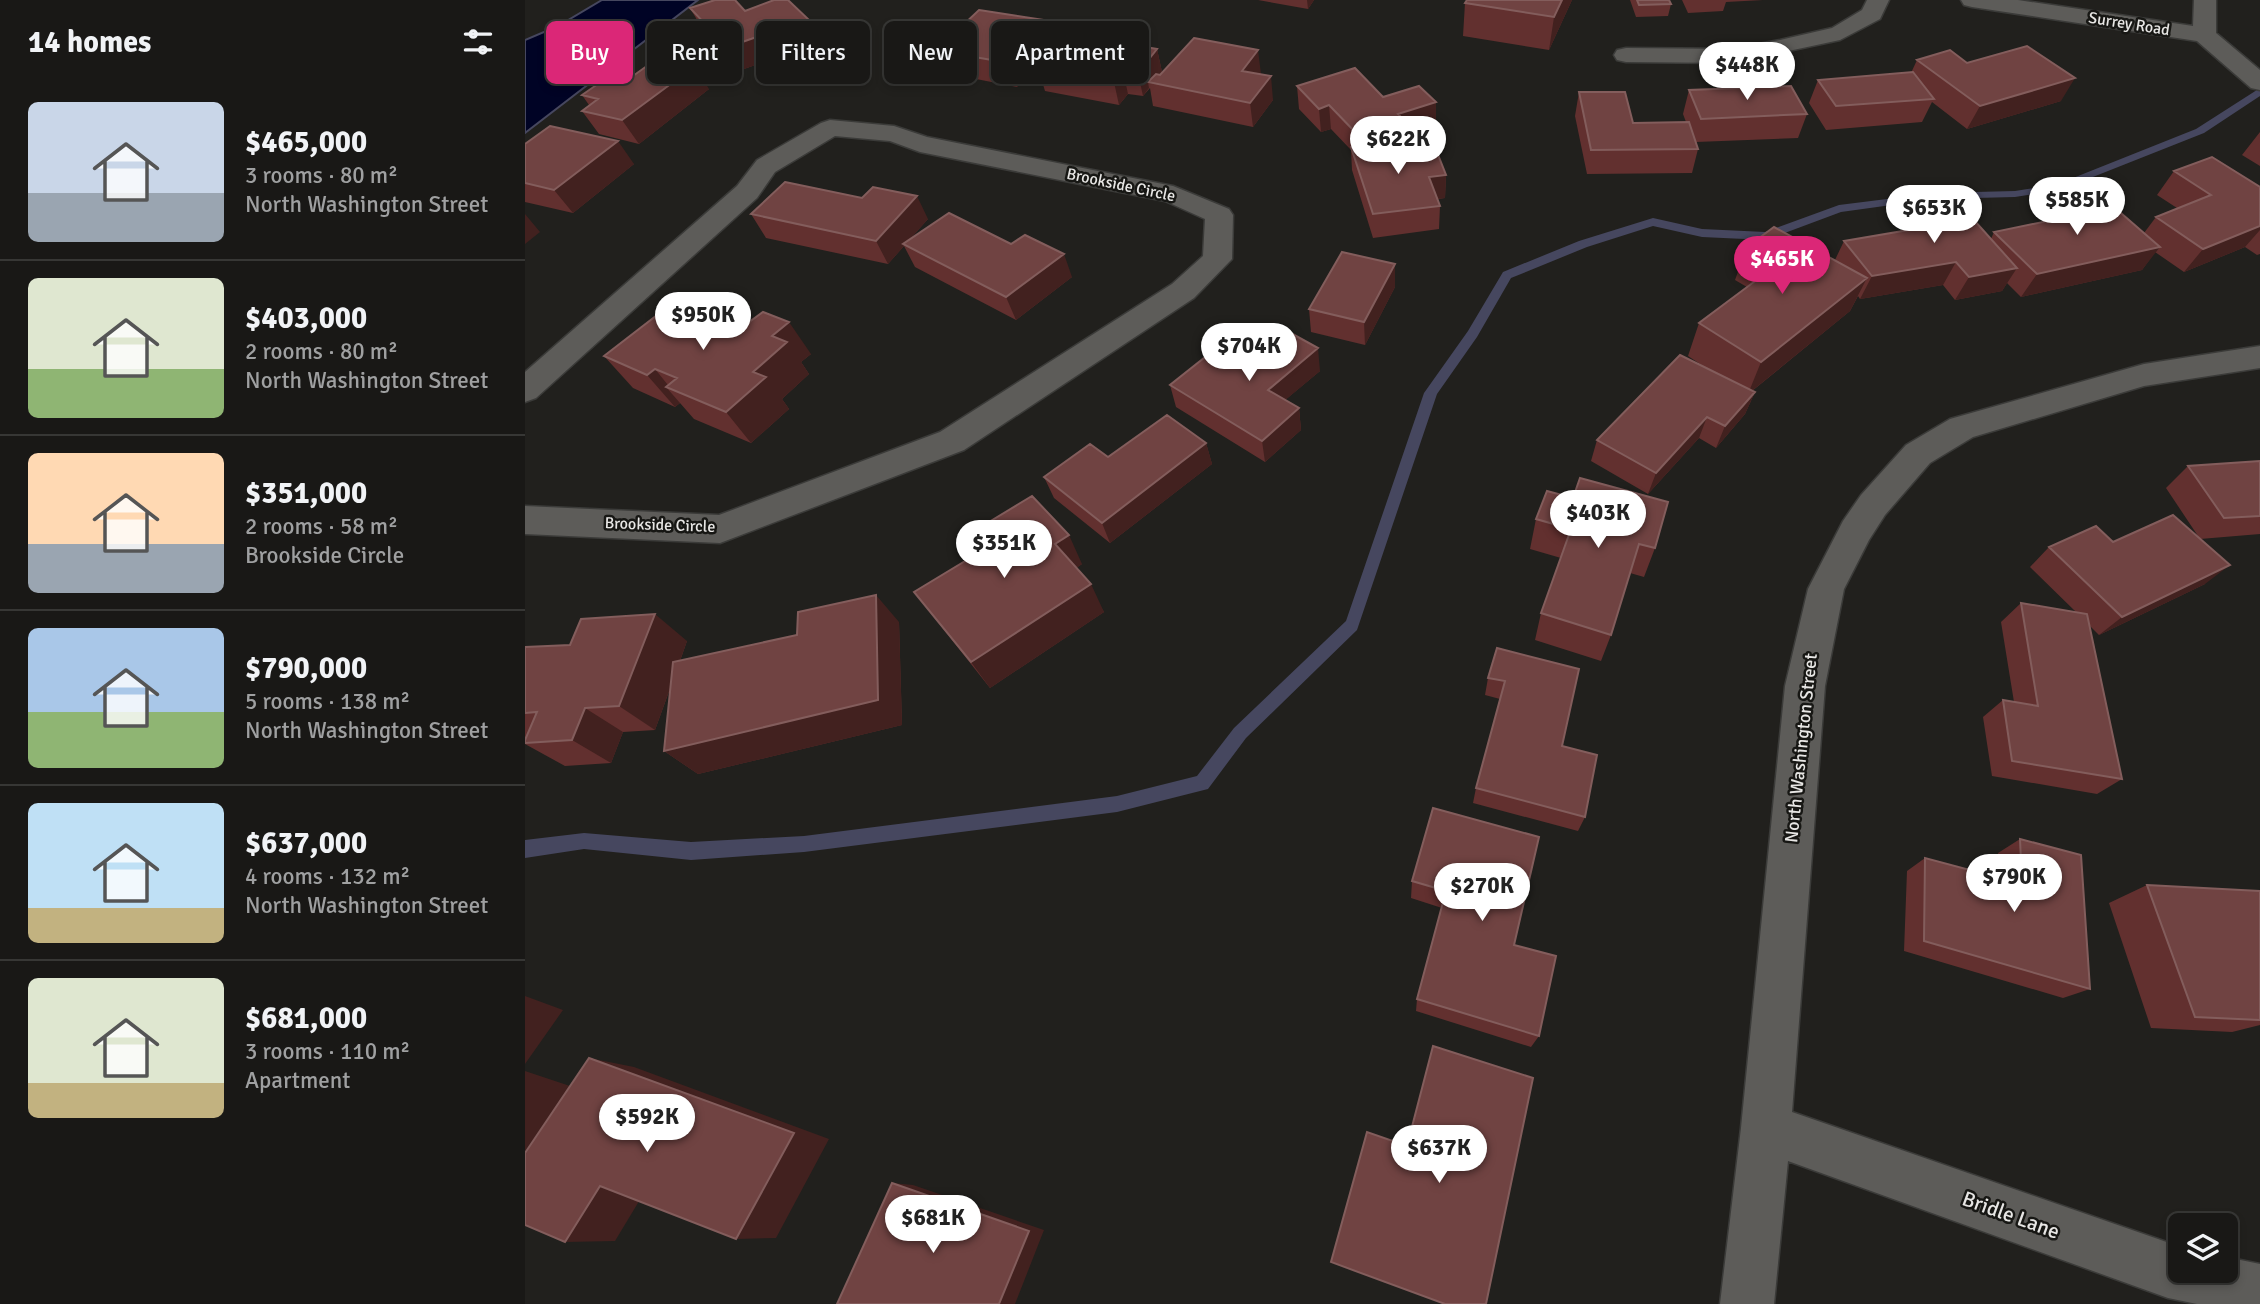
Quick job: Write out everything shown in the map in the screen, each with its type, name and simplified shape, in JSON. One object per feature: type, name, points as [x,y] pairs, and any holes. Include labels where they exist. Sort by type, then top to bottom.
[{"type":"street","points":[[1626,55],[1732,56],[1780,47],[1840,33],[1872,14],[1878,0]]},
{"type":"street","name":"Surrey Road","points":[[1972,0],[2204,35]]},
{"type":"street","points":[[2205,0],[2204,35],[2260,83]]},
{"type":"street","name":"Brookside Circle","points":[[525,390],[747,192],[766,166],[830,128],[894,134],[920,144],[1173,194],[1219,215],[1217,259],[1183,291],[952,441],[720,528],[525,520]]},
{"type":"street","name":"North Washington Street","points":[[1747,1304],[1766,1128],[1805,686],[1826,589],[1856,531],[1873,505],[1918,454],[1962,428],[2144,375],[2260,357]]},
{"type":"street","name":"Bridle Lane","points":[[1766,1128],[2168,1271],[2260,1292]]},
{"type":"water","points":[[602,0],[698,0],[671,21],[647,21],[647,39],[633,50],[633,21],[566,21]]},
{"type":"water","points":[[546,31],[546,84],[589,84],[525,133],[525,40]]},
{"type":"building","points":[[715,0],[735,0],[745,11],[774,0],[788,0],[808,19],[756,21],[756,37],[742,42],[742,21],[702,21],[690,8]]},
{"type":"building","points":[[1467,0],[1562,0],[1554,17],[1465,3]]},
{"type":"building","points":[[1637,0],[1669,0],[1671,4],[1639,5]]},
{"type":"building","points":[[979,10],[1050,21],[991,21],[991,60],[977,57],[977,21],[967,21]]},
{"type":"building","points":[[1194,38],[1258,50],[1242,71],[1271,76],[1250,103],[1149,82],[1156,74],[1160,75]]},
{"type":"building","points":[[2027,46],[2075,78],[1980,106],[1917,60],[1950,50],[1967,63]]},
{"type":"building","points":[[1149,48],[1157,49],[1149,59]]},
{"type":"building","points":[[647,66],[647,84],[671,84],[622,120],[582,111],[598,99],[582,95],[598,84],[633,84],[633,76]]},
{"type":"building","points":[[1355,68],[1383,97],[1419,86],[1436,102],[1398,114],[1403,119],[1357,134],[1329,105],[1319,109],[1297,86]]},
{"type":"building","points":[[1913,72],[1934,99],[1836,106],[1818,80]]},
{"type":"building","points":[[1791,86],[1807,114],[1701,119],[1689,90]]},
{"type":"building","points":[[1579,92],[1625,92],[1633,123],[1689,122],[1698,149],[1591,150]]},
{"type":"building","points":[[550,126],[618,141],[554,190],[525,183],[525,144]]},
{"type":"building","points":[[1399,141],[1403,151],[1435,147],[1446,175],[1429,177],[1440,206],[1373,214],[1351,147]]},
{"type":"building","points":[[2212,157],[2260,187],[2260,226],[2203,249],[2156,217],[2211,195],[2174,171]]},
{"type":"building","points":[[785,182],[862,198],[873,187],[917,196],[876,241],[751,214]]},
{"type":"building","points":[[2099,194],[2160,247],[2037,274],[1994,232],[2072,216],[2057,202]]},
{"type":"building","points":[[1956,200],[2017,268],[1969,277],[1956,262],[1872,276],[1844,241],[1932,226],[1915,207]]},
{"type":"building","points":[[949,213],[1011,244],[1025,235],[1064,254],[1006,297],[903,244]]},
{"type":"building","points":[[1774,227],[1867,278],[1761,362],[1699,323],[1778,264],[1747,247]]},
{"type":"building","points":[[1342,252],[1395,264],[1364,322],[1309,309]]},
{"type":"building","points":[[678,299],[745,325],[763,312],[789,322],[772,336],[787,342],[753,372],[766,377],[726,412],[666,387],[677,378],[655,369],[647,375],[604,356]]},
{"type":"building","points":[[1278,326],[1318,348],[1268,390],[1299,408],[1262,441],[1170,385],[1209,354],[1230,366]]},
{"type":"building","points":[[1680,355],[1755,392],[1725,426],[1707,417],[1656,473],[1597,440]]},
{"type":"building","points":[[1167,415],[1206,443],[1102,523],[1044,477],[1090,444],[1108,457]]},
{"type":"building","points":[[2260,461],[2260,516],[2224,518],[2188,466]]},
{"type":"building","points":[[1580,478],[1668,502],[1655,548],[1639,544],[1611,635],[1541,613],[1571,529],[1536,519],[1547,491],[1573,498]]},
{"type":"building","points":[[1032,496],[1069,535],[1055,544],[1091,584],[971,662],[914,592],[975,555],[961,539]]},
{"type":"building","points":[[2173,515],[2230,565],[2122,617],[2049,547],[2096,526],[2113,542]]},
{"type":"building","points":[[876,595],[878,700],[664,751],[673,662],[797,635],[798,612]]},
{"type":"building","points":[[2021,603],[2087,614],[2122,779],[2012,761],[2003,700],[2038,706]]},
{"type":"building","points":[[655,614],[619,706],[585,708],[572,740],[525,743],[537,712],[525,713],[525,647],[570,645],[581,619]]},
{"type":"building","points":[[1497,648],[1579,669],[1562,746],[1597,755],[1585,817],[1476,788],[1505,681],[1488,678]]},
{"type":"building","points":[[1433,808],[1539,837],[1514,945],[1556,956],[1539,1036],[1417,999],[1446,891],[1412,881]]},
{"type":"building","points":[[2020,839],[2081,855],[2090,989],[1924,941],[1925,858],[2022,884]]},
{"type":"building","points":[[2147,885],[2260,891],[2260,1020],[2195,1017]]},
{"type":"building","points":[[1433,1046],[1533,1078],[1486,1304],[1445,1304],[1331,1262],[1367,1132],[1407,1146]]},
{"type":"building","points":[[589,1058],[794,1133],[736,1239],[600,1186],[565,1242],[525,1225],[525,1153]]},
{"type":"building","points":[[892,1183],[1029,1231],[999,1304],[837,1304]]},
{"type":"waterway","points":[[525,849],[584,841],[691,851],[804,844],[1117,804],[1202,783],[1240,733],[1352,625],[1431,393],[1473,334],[1507,275],[1583,244],[1653,222],[1702,233],[1766,236],[1839,209],[1935,196],[2015,194],[2060,187],[2200,131],[2260,91]]}]
